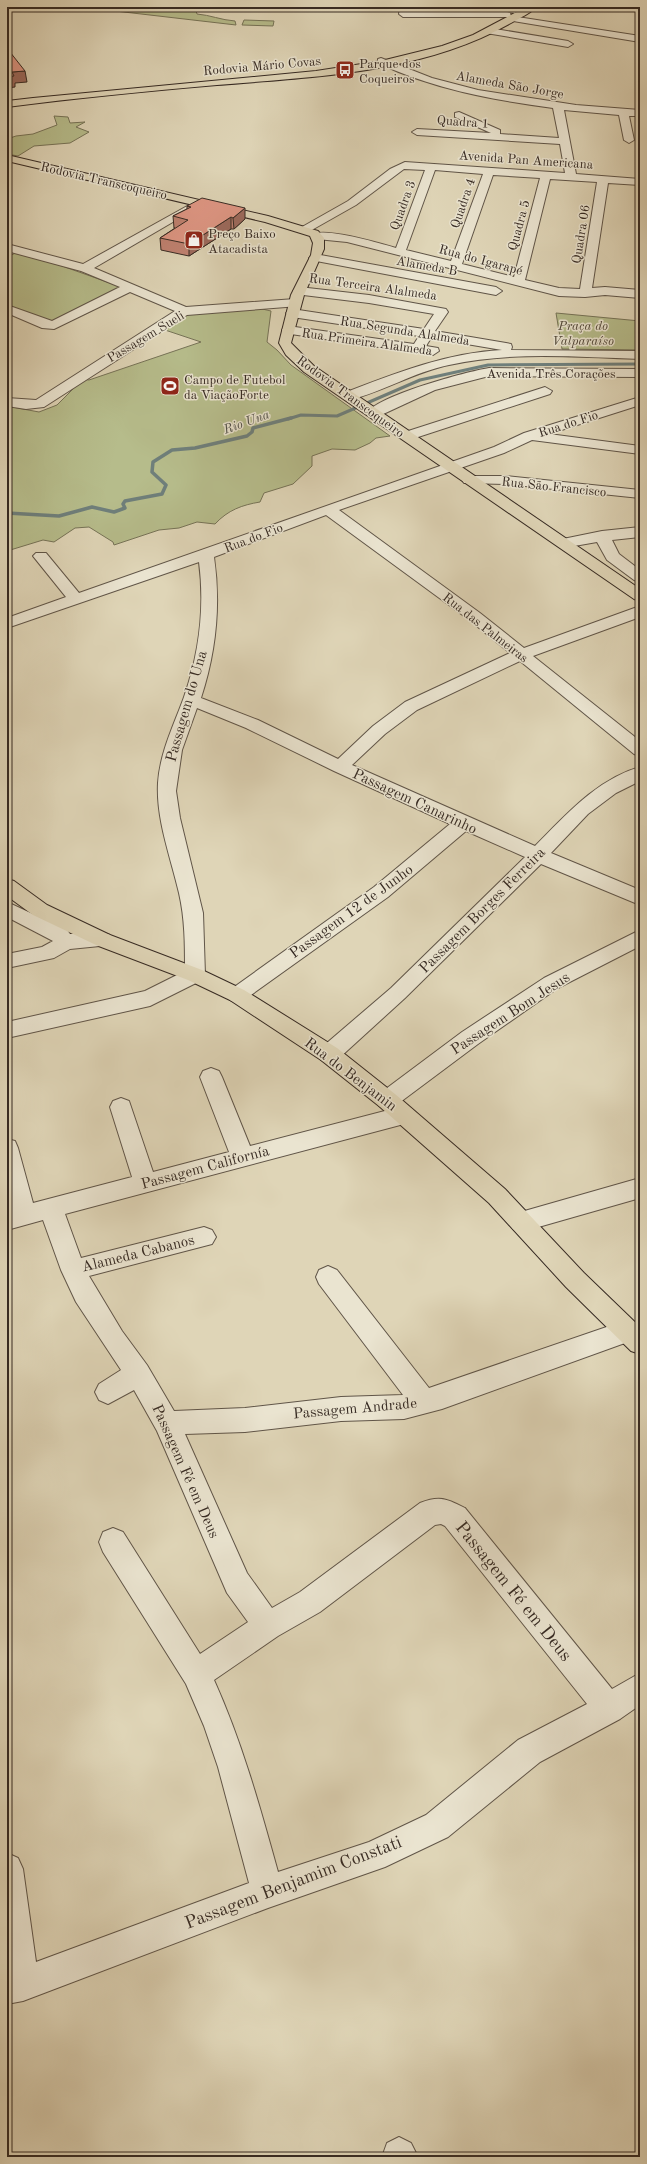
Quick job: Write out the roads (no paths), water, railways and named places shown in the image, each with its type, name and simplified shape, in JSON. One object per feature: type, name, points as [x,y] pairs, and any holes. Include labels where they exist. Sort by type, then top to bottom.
[{"type":"main road","name":"Rodovia Mário Covas","points":[[7,104],[128,90],[308,74],[384,62],[440,50],[489,31],[522,11]]},
{"type":"main road","name":"Rodovia Mário Covas","points":[[7,100],[125,86],[300,72],[384,62],[459,39],[522,11]]},
{"type":"main road","name":"Rodovia Transcoqueiro","points":[[7,158],[306,229],[318,236],[319,243],[315,258],[305,278],[288,330],[285,343],[291,352],[309,369],[640,596]]},
{"type":"main road","name":"Rua do Benjamin","points":[[7,886],[40,910],[103,940],[195,975],[237,995],[328,1054],[387,1100],[497,1196],[575,1280],[634,1337]]},
{"type":"street","points":[[522,11],[403,14],[404,7],[522,11],[588,30],[640,39]]},
{"type":"street","points":[[557,51],[600,21]]},
{"type":"street","points":[[489,31],[568,44]]},
{"type":"street","points":[[629,48],[640,39]]},
{"type":"street","name":"Alameda São Jorge","points":[[384,62],[424,79],[445,85],[558,106],[640,114]]},
{"type":"street","points":[[558,106],[564,141],[564,162],[571,177]]},
{"type":"street","points":[[624,113],[629,140]]},
{"type":"street","name":"Quadra 1","points":[[459,115],[508,138]]},
{"type":"street","name":"Quadra 1","points":[[417,132],[564,141]]},
{"type":"street","name":"Avenida Pan Americana","points":[[306,229],[350,204],[372,189],[396,168],[411,166],[432,167],[640,182]]},
{"type":"street","name":"Quadra 3","points":[[400,252],[432,167]]},
{"type":"street","name":"Quadra 4","points":[[455,267],[489,171]]},
{"type":"street","name":"Quadra 5","points":[[518,283],[546,175]]},
{"type":"street","name":"Quadra 06","points":[[584,293],[603,179]]},
{"type":"street","points":[[85,268],[198,203]]},
{"type":"street","name":"Rua do Igarapé","points":[[318,236],[346,239],[559,292],[584,293],[605,291],[640,294]]},
{"type":"street","points":[[7,247],[85,268],[184,311]]},
{"type":"street","name":"Alameda B","points":[[315,258],[519,296]]},
{"type":"street","points":[[305,278],[320,281]]},
{"type":"street","points":[[335,283],[418,296],[390,327],[379,343]]},
{"type":"street","points":[[7,309],[46,325],[54,325],[130,287]]},
{"type":"street","points":[[341,337],[352,320],[369,299]]},
{"type":"street","name":"Rua Terceira Alalmeda","points":[[296,302],[369,299],[442,312],[428,334]]},
{"type":"street","name":"Passagem Sueli","points":[[7,402],[26,405],[39,404],[184,311],[296,302]]},
{"type":"street","name":"Rua Segunda Alalmeda","points":[[296,302],[352,320],[498,345],[508,348],[513,355]]},
{"type":"street","name":"Rua Primeira Alalmeda","points":[[288,330],[446,353]]},
{"type":"street","points":[[418,348],[428,334]]},
{"type":"street","name":"Avenida Três Corações","points":[[351,397],[423,368],[478,357],[513,355],[640,355]]},
{"type":"street","name":"Avenida Três Corações","points":[[372,412],[399,399],[467,375],[489,372],[640,373]]},
{"type":"street","points":[[407,436],[545,391]]},
{"type":"street","name":"Rua do Fio","points":[[7,623],[206,555],[328,509],[499,450],[529,436],[640,401]]},
{"type":"street","points":[[615,408],[640,410]]},
{"type":"street","points":[[529,436],[640,450]]},
{"type":"street","points":[[499,450],[505,480]]},
{"type":"street","name":"Rua São Francisco","points":[[469,480],[505,480],[640,494]]},
{"type":"street","name":"Rua das Palmeiras","points":[[328,509],[474,616],[640,750]]},
{"type":"street","points":[[563,543],[602,536],[640,532]]},
{"type":"street","points":[[602,536],[612,557],[640,577]]},
{"type":"street","name":"Passagem do Una","points":[[195,975],[195,932],[172,827],[167,783],[173,743],[191,700],[202,661],[206,634],[210,576],[206,555]]},
{"type":"street","points":[[41,556],[76,599]]},
{"type":"street","points":[[340,767],[389,722],[411,706],[522,654],[640,611]]},
{"type":"street","name":"Passagem Canarinho","points":[[191,700],[220,709],[340,767],[536,856],[640,898]]},
{"type":"street","name":"Passagem Borges Ferreira","points":[[328,1054],[398,993],[506,888],[581,810],[610,789],[640,773]]},
{"type":"street","name":"Passagem 12 de Junho","points":[[237,995],[381,892],[463,823]]},
{"type":"street","points":[[7,909],[60,935],[64,942]]},
{"type":"street","name":"Passagem Bom Jesus","points":[[387,1100],[470,1038],[551,983],[640,938]]},
{"type":"street","points":[[64,942],[103,940]]},
{"type":"street","points":[[7,960],[53,951],[61,947],[64,942]]},
{"type":"street","points":[[7,1030],[150,998],[195,975]]},
{"type":"street","points":[[211,1076],[242,1157]]},
{"type":"street","points":[[121,1107],[145,1182]]},
{"type":"street","name":"Passagem Californía","points":[[16,1218],[145,1182],[404,1115]]},
{"type":"street","points":[[7,1148],[16,1218]]},
{"type":"street","points":[[521,1222],[640,1188]]},
{"type":"street","name":"Passagem Fé em Deus","points":[[51,1208],[73,1270],[113,1339],[138,1373],[168,1423],[237,1583],[268,1626]]},
{"type":"street","name":"Alameda Cabanos","points":[[73,1270],[204,1237]]},
{"type":"street","points":[[328,1277],[424,1402]]},
{"type":"street","name":"Passagem Andrade","points":[[168,1423],[245,1420],[311,1411],[404,1407],[634,1337]]},
{"type":"street","points":[[108,1392],[138,1373]]},
{"type":"street","name":"Passagem Fé em Deus","points":[[196,1674],[268,1626],[310,1602],[430,1512],[443,1511],[455,1517],[485,1552],[609,1708]]},
{"type":"street","points":[[113,1542],[196,1674],[218,1723],[233,1767],[268,1892]]},
{"type":"street","name":"Passagem Benjamim Constati","points":[[15,1985],[268,1892],[374,1856],[437,1826],[529,1751],[609,1708],[640,1688]]},
{"type":"street","points":[[7,1869],[15,1985]]},
{"type":"waterway","name":"Rio Una","points":[[288,419],[301,415],[337,416],[420,380],[488,365],[640,364]]},
{"type":"waterway","name":"Rio Una","points":[[7,513],[59,516],[92,507],[114,512],[125,508],[123,504],[125,501],[162,494],[166,485],[152,472],[153,462],[172,450],[195,448],[247,436],[252,432],[253,428],[291,418]]},
{"type":"place","name":"Parque dos Coqueiros","points":[[345,70]]},
{"type":"place","name":"Preço Baixo Atacadista","points":[[194,240]]},
{"type":"place","name":"Campo de Futebol da ViaçãoForte","points":[[170,386]]},
{"type":"park label","name":"Praça do Valparaíso","points":[[583,332]]}]
